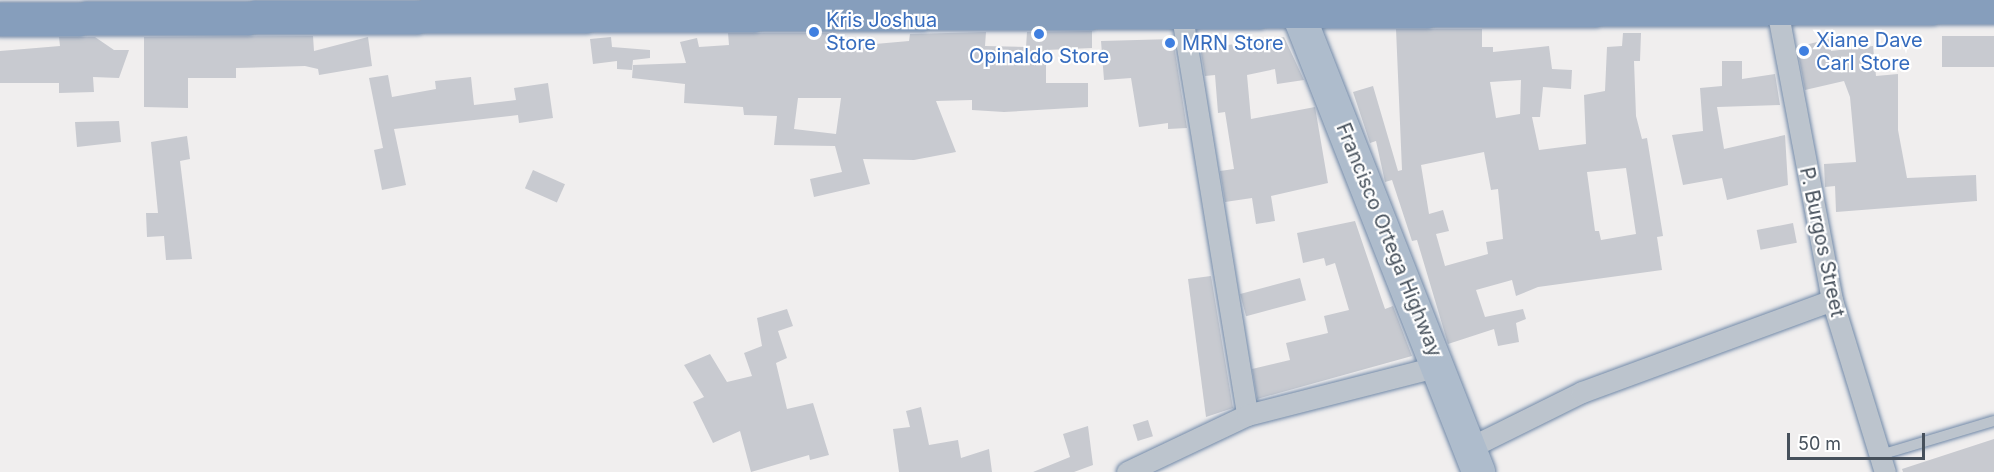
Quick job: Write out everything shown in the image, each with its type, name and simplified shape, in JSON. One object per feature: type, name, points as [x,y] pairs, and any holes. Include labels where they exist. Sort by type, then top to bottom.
[{"type":"highway","points":[[0,14],[1994,7]]},
{"type":"main road","name":"Francisco Ortega Highway","points":[[1296,9],[1439,366],[1473,460]]},
{"type":"street","name":"P. Burgos Street","points":[[1777,9],[1832,300],[1883,464]]},
{"type":"street","points":[[1181,10],[1247,415]]},
{"type":"street","points":[[1473,460],[1582,392],[1832,300]]},
{"type":"street","points":[[1127,472],[1247,415],[1439,366]]},
{"type":"lane","points":[[1883,464],[1994,421]]},
{"type":"building","points":[[1396,29],[1482,29],[1482,47],[1493,47],[1493,52],[1549,46],[1552,69],[1572,70],[1571,89],[1543,87],[1540,117],[1532,117],[1539,150],[1586,144],[1584,95],[1605,91],[1607,47],[1622,46],[1623,33],[1641,33],[1640,61],[1634,61],[1636,116],[1642,139],[1647,138],[1663,236],[1657,237],[1662,270],[1538,287],[1516,296],[1512,280],[1476,290],[1485,317],[1523,309],[1526,319],[1516,323],[1519,342],[1498,346],[1494,329],[1448,344],[1417,240],[1412,241],[1392,180],[1385,182],[1376,141],[1370,143],[1353,92],[1373,86],[1398,171],[1402,170]],"holes":[[[1521,80],[1520,114],[1496,118],[1490,82]],[[1484,152],[1491,190],[1498,189],[1503,239],[1486,242],[1488,254],[1445,266],[1436,234],[1449,231],[1443,210],[1429,214],[1421,165]],[[1626,168],[1636,234],[1601,240],[1599,231],[1595,231],[1587,172]]]},
{"type":"building","points":[[1092,31],[1092,48],[1046,50],[1046,83],[1088,83],[1088,107],[1004,112],[972,110],[972,100],[936,101],[956,152],[914,160],[863,159],[870,184],[814,197],[810,179],[842,172],[835,146],[774,145],[777,116],[744,115],[743,107],[684,103],[685,84],[632,78],[633,65],[686,63],[680,42],[697,38],[699,47],[729,45],[728,33],[830,33],[830,48],[909,41],[910,34],[986,32],[985,46],[1026,47],[1027,32]],"holes":[[[798,98],[841,98],[836,134],[794,129]]]},
{"type":"building","points":[[313,36],[314,51],[368,37],[372,66],[319,75],[318,69],[305,66],[236,68],[236,78],[188,78],[188,108],[144,107],[144,37]]},
{"type":"building","points":[[1942,36],[1994,36],[1994,67],[1942,67]]},
{"type":"building","points":[[59,37],[95,37],[114,50],[129,50],[119,78],[93,77],[94,92],[59,93],[59,83],[0,83],[0,51],[60,46]]},
{"type":"building","points":[[611,37],[612,47],[650,50],[650,58],[633,60],[632,70],[617,69],[617,61],[593,64],[590,39]]},
{"type":"building","points":[[1284,37],[1304,80],[1277,84],[1275,69],[1247,75],[1251,119],[1315,107],[1328,183],[1271,196],[1275,221],[1256,224],[1252,198],[1225,202],[1220,171],[1234,169],[1225,112],[1218,113],[1215,75],[1205,76],[1199,41],[1220,41],[1220,46],[1235,44],[1236,49]]},
{"type":"building","points":[[1173,39],[1187,128],[1168,129],[1168,123],[1139,127],[1131,78],[1104,80],[1101,41]]},
{"type":"building","points":[[1829,39],[1831,51],[1873,46],[1876,76],[1898,74],[1898,130],[1907,178],[1976,175],[1977,201],[1836,212],[1835,186],[1825,187],[1824,164],[1856,162],[1850,97],[1844,81],[1805,90],[1797,47]]},
{"type":"building","points":[[1722,61],[1742,61],[1742,79],[1775,74],[1780,105],[1717,107],[1724,149],[1785,135],[1788,185],[1727,200],[1722,178],[1683,185],[1672,135],[1703,131],[1700,88],[1722,86]]},
{"type":"building","points":[[388,75],[392,97],[436,89],[435,81],[471,77],[474,105],[516,100],[514,88],[548,83],[553,118],[519,123],[518,115],[394,129],[406,185],[382,190],[374,150],[383,148],[369,78]]},
{"type":"building","points":[[119,121],[121,142],[77,147],[75,122]]},
{"type":"building","points":[[187,136],[190,159],[180,161],[192,259],[166,260],[164,236],[147,237],[146,213],[158,213],[151,142]]},
{"type":"building","points":[[533,170],[565,184],[557,203],[525,188]]},
{"type":"building","points":[[1355,221],[1385,309],[1393,306],[1412,356],[1257,399],[1252,369],[1290,360],[1286,343],[1328,333],[1324,316],[1349,310],[1335,263],[1326,266],[1324,258],[1303,263],[1297,233]]},
{"type":"building","points":[[1793,223],[1797,243],[1760,250],[1757,230]]},
{"type":"building","points":[[1211,276],[1233,408],[1206,417],[1188,279]]},
{"type":"building","points":[[1300,278],[1306,300],[1246,316],[1240,294]]},
{"type":"building","points":[[787,309],[793,326],[778,331],[787,358],[776,363],[787,409],[813,403],[829,455],[810,460],[809,455],[751,472],[740,431],[713,443],[693,402],[704,397],[684,365],[710,354],[727,382],[752,376],[744,353],[762,346],[757,318]]},
{"type":"building","points":[[921,407],[929,445],[958,440],[961,458],[989,449],[992,472],[899,472],[893,429],[910,427],[906,411]]},
{"type":"building","points":[[1148,420],[1153,436],[1138,441],[1133,425]]},
{"type":"building","points":[[1088,426],[1093,465],[1074,472],[1033,472],[1070,457],[1063,434]]},
{"type":"building","points":[[1994,439],[1994,472],[1903,472],[1902,469]]},
{"type":"place","name":"Kris Joshua Store","points":[[814,32]]},
{"type":"place","name":"Opinaldo Store","points":[[1039,34]]},
{"type":"place","name":"MRN Store","points":[[1170,43]]},
{"type":"place","name":"Xiane Dave Carl Store","points":[[1804,51]]}]
